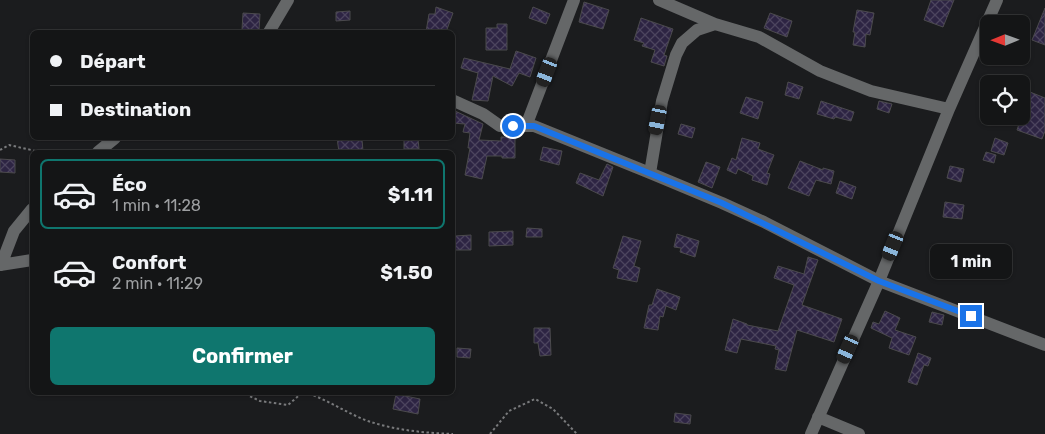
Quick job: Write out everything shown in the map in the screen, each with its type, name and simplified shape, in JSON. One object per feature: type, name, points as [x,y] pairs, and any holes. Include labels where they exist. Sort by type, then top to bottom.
[{"type":"street","points":[[274,30],[278,15],[288,0]]},
{"type":"street","points":[[526,126],[574,0]]},
{"type":"street","points":[[659,0],[684,6],[715,24],[759,37],[820,71],[871,91],[948,109]]},
{"type":"street","points":[[811,434],[879,281],[948,109],[997,0]]},
{"type":"street","points":[[650,173],[662,101],[676,55],[682,44],[697,30],[715,24]]},
{"type":"street","points":[[455,101],[483,114],[500,126],[534,126],[650,173],[764,222],[879,281],[1045,345]]},
{"type":"street","points":[[100,150],[113,140]]},
{"type":"street","points":[[0,265],[14,231],[30,212]]},
{"type":"street","points":[[0,265],[30,260]]},
{"type":"street","points":[[818,417],[859,434]]},
{"type":"path","points":[[0,150],[9,145],[31,150]]},
{"type":"path","points":[[247,395],[260,401],[288,405],[300,395]]},
{"type":"path","points":[[314,395],[368,421],[396,428],[453,434]]},
{"type":"path","points":[[490,434],[509,411],[535,400],[553,408],[577,434]]},
{"type":"building","points":[[931,0],[954,0],[943,27],[924,20]]},
{"type":"building","points":[[584,2],[609,10],[603,29],[579,22]]},
{"type":"building","points":[[436,7],[453,13],[447,30],[426,30],[429,14],[435,14]]},
{"type":"building","points":[[533,7],[550,14],[546,24],[529,18]]},
{"type":"building","points":[[1045,8],[1045,45],[1032,40]]},
{"type":"building","points":[[857,10],[874,13],[870,35],[866,34],[865,47],[853,45]]},
{"type":"building","points":[[350,11],[350,20],[336,21],[336,12]]},
{"type":"building","points":[[243,13],[260,14],[259,30],[242,30]]},
{"type":"building","points":[[770,13],[792,21],[787,37],[764,28]]},
{"type":"building","points":[[641,18],[673,29],[664,55],[667,56],[664,66],[651,62],[655,50],[642,46],[644,43],[634,40]]},
{"type":"building","points":[[497,24],[507,24],[507,50],[486,50],[486,28],[497,28]]},
{"type":"building","points":[[516,51],[536,58],[530,77],[519,73],[512,86],[493,76],[488,101],[472,100],[478,73],[461,68],[464,58],[510,69]]},
{"type":"building","points":[[788,82],[803,87],[799,99],[785,95]]},
{"type":"building","points":[[1030,92],[1045,98],[1045,131],[1042,139],[1017,130],[1019,125],[1030,125]]},
{"type":"building","points":[[746,97],[763,102],[758,119],[740,113]]},
{"type":"building","points":[[821,101],[854,112],[851,121],[817,114]]},
{"type":"building","points":[[879,101],[892,104],[889,113],[877,109]]},
{"type":"building","points":[[455,111],[483,124],[479,140],[501,141],[501,137],[515,137],[515,158],[487,156],[482,179],[465,175],[470,148],[468,148],[470,133],[463,132],[465,124],[455,123]]},
{"type":"building","points":[[681,124],[695,128],[692,138],[678,134]]},
{"type":"building","points":[[742,138],[760,143],[758,149],[774,155],[767,173],[770,174],[767,185],[752,180],[753,176],[738,169],[736,174],[727,170],[732,158],[736,160]]},
{"type":"building","points":[[995,138],[1008,143],[1004,155],[991,151]]},
{"type":"building","points":[[337,140],[362,140],[363,150],[339,150]]},
{"type":"building","points":[[404,140],[418,140],[419,149],[404,149]]},
{"type":"building","points":[[543,147],[562,151],[559,165],[540,160]]},
{"type":"building","points":[[986,152],[996,155],[994,163],[983,160]]},
{"type":"building","points":[[0,159],[15,160],[15,173],[0,172]]},
{"type":"building","points":[[800,161],[823,170],[823,168],[834,171],[831,184],[816,180],[809,196],[788,188]]},
{"type":"building","points":[[706,162],[720,167],[712,188],[698,182]]},
{"type":"building","points":[[607,164],[613,167],[603,196],[576,183],[580,173],[599,180]]},
{"type":"building","points":[[950,166],[964,169],[961,182],[947,178]]},
{"type":"building","points":[[840,181],[856,187],[852,199],[836,193]]},
{"type":"building","points":[[945,202],[964,205],[962,219],[943,217]]},
{"type":"building","points":[[527,228],[542,229],[542,237],[526,237]]},
{"type":"building","points":[[513,231],[513,245],[489,246],[489,232]]},
{"type":"building","points":[[677,234],[699,241],[695,257],[680,252],[681,248],[674,247]]},
{"type":"building","points":[[471,235],[471,250],[455,250],[455,236]]},
{"type":"building","points":[[623,236],[641,241],[634,266],[640,268],[637,282],[617,278],[619,270],[613,268]]},
{"type":"building","points":[[808,257],[818,260],[802,305],[842,319],[834,342],[797,330],[786,371],[775,369],[779,350],[775,349],[776,346],[741,339],[737,353],[725,350],[733,319],[747,325],[778,331],[794,285],[774,278],[778,266],[804,274]]},
{"type":"building","points":[[657,289],[680,297],[676,310],[666,306],[663,317],[660,316],[658,330],[644,328],[649,305],[652,305]]},
{"type":"building","points":[[885,311],[900,318],[895,330],[916,337],[909,355],[889,348],[892,338],[871,328],[873,322],[879,324]]},
{"type":"building","points":[[932,312],[944,315],[942,325],[929,322]]},
{"type":"building","points":[[534,328],[550,328],[551,355],[540,356],[538,343],[534,343]]},
{"type":"building","points":[[457,348],[471,349],[470,358],[457,357]]},
{"type":"building","points":[[918,353],[931,358],[928,366],[924,365],[917,385],[908,382]]},
{"type":"building","points":[[396,395],[420,399],[418,414],[393,409]]},
{"type":"building","points":[[675,413],[691,415],[690,424],[674,422]]},
{"type":"route","points":[[513,126],[534,126],[704,195],[764,222],[879,281],[971,316]]}]
